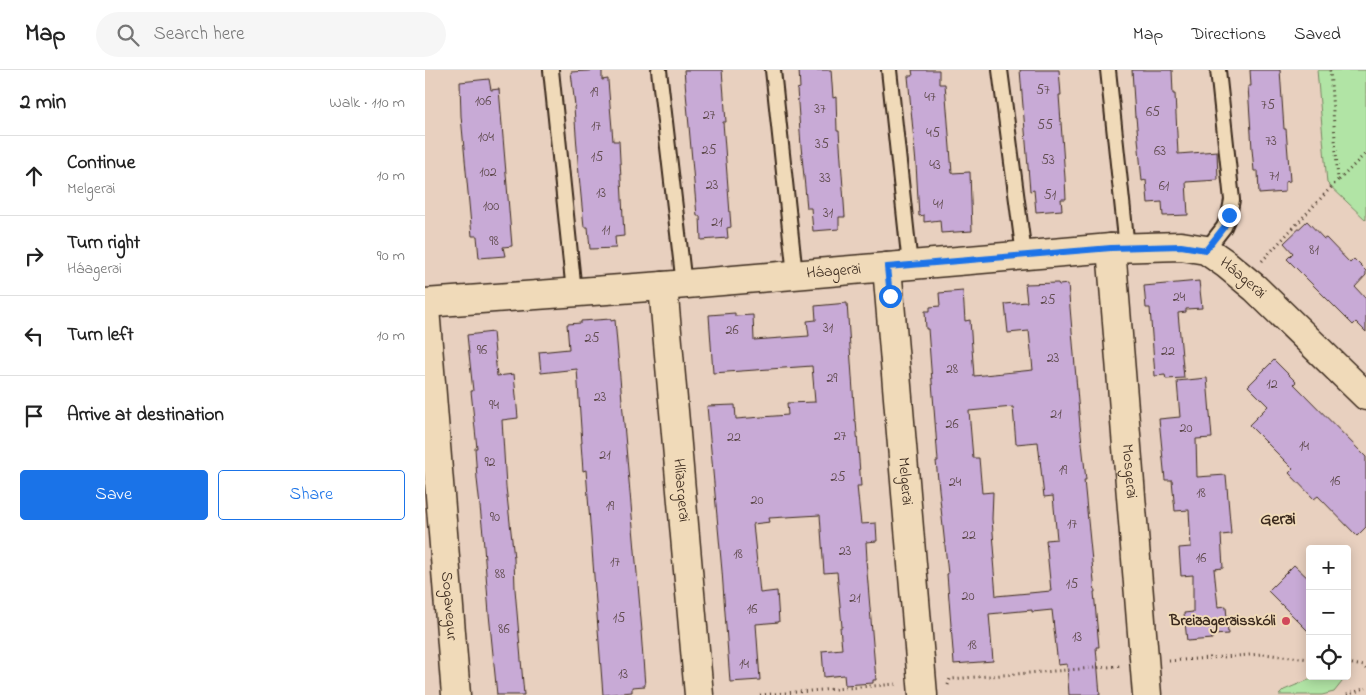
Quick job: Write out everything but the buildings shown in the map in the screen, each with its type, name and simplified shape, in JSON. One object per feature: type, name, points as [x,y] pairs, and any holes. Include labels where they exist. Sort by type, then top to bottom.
[{"type":"street","name":"Háagerði","points":[[425,303],[674,285],[1119,248],[1181,246],[1206,250],[1245,279],[1366,396]]},
{"type":"street","name":"Mosgerði","points":[[1119,248],[1147,695]]},
{"type":"street","name":"Melgerði","points":[[899,266],[923,690]]},
{"type":"street","name":"Hlíðargerði","points":[[674,285],[699,695]]},
{"type":"street","name":"Sogavegur","points":[[426,327],[456,695]]},
{"type":"lane","points":[[551,70],[574,292]]},
{"type":"lane","points":[[659,70],[674,285]]},
{"type":"lane","points":[[773,70],[795,275]]},
{"type":"lane","points":[[889,70],[899,266]]},
{"type":"lane","points":[[1000,70],[1024,256]]},
{"type":"lane","points":[[1108,70],[1119,248]]},
{"type":"lane","points":[[1206,250],[1224,227],[1232,200],[1218,70]]},
{"type":"lane","points":[[425,472],[441,499]]},
{"type":"path","points":[[1330,70],[1338,180]]},
{"type":"path","points":[[1245,279],[1366,153]]},
{"type":"path","points":[[1165,661],[1263,654],[1306,658]]},
{"type":"path","points":[[1351,663],[1364,666],[1366,669]]},
{"type":"path","points":[[760,695],[923,690],[950,679],[1124,665]]},
{"type":"path","points":[[1347,695],[1366,688]]},
{"type":"green space","points":[[1317,70],[1366,70],[1366,220],[1327,183]]},
{"type":"green space","points":[[1308,680],[1341,680],[1342,682],[1334,692],[1322,695],[1279,695],[1284,690]]},
{"type":"place","name":"Breiðagerðisskóli","points":[[1286,621]]},
{"type":"district","name":"Gerði","points":[[1278,520]]},
{"type":"route","points":[[890,296],[887,267],[1111,248],[1181,246],[1206,250],[1224,227],[1229,215]]}]
